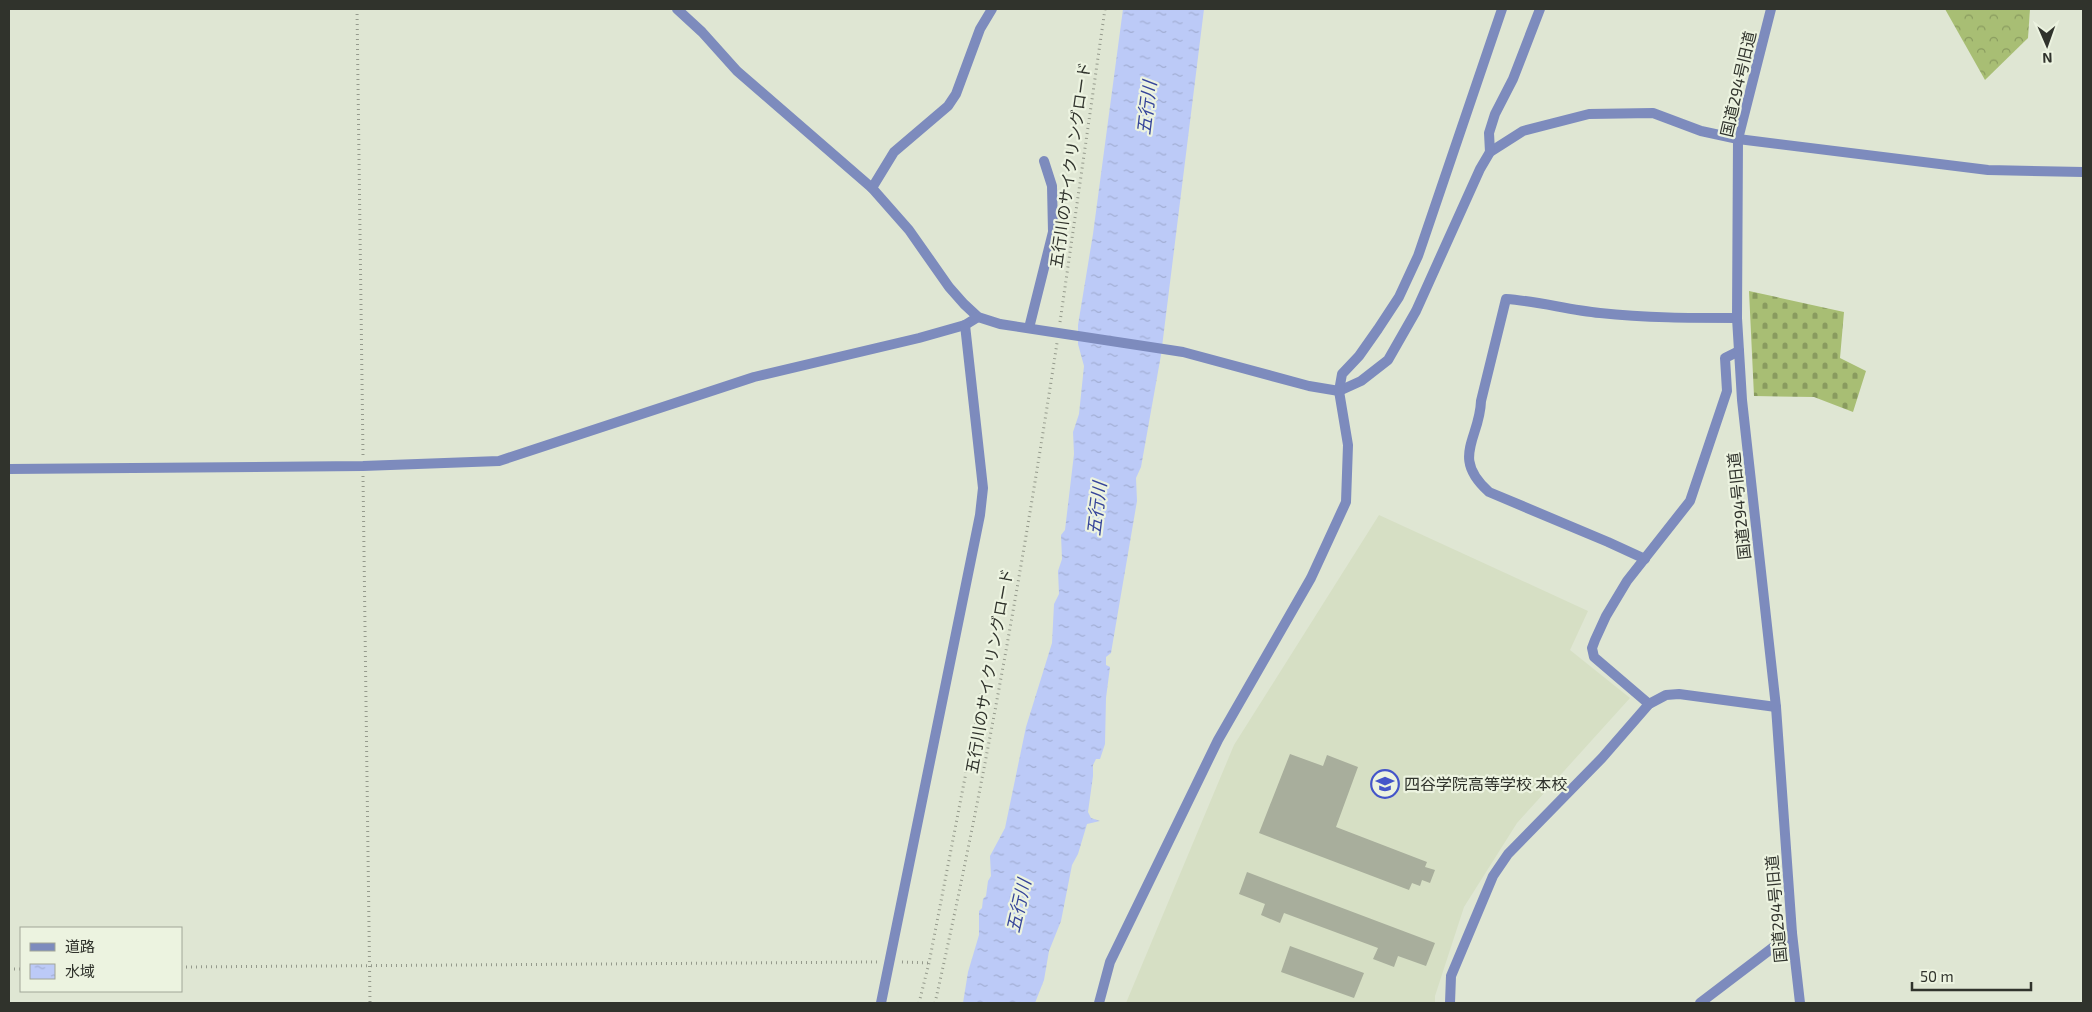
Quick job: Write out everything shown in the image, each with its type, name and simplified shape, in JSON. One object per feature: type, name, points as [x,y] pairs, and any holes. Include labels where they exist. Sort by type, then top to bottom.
[{"type":"street","points":[[677,9],[702,32],[737,71],[872,188],[909,230],[949,287],[978,317],[1000,324],[1183,352],[1309,386],[1339,391],[1361,381],[1388,360],[1416,311],[1480,169],[1490,152],[1523,131],[1588,114],[1653,113],[1700,131],[1738,139],[1988,170],[2083,172]]},
{"type":"street","points":[[872,188],[894,152],[948,106],[956,94],[980,29],[992,9]]},
{"type":"street","points":[[1099,1003],[1110,962],[1218,740],[1312,578],[1346,502],[1348,445],[1339,391],[1342,374],[1360,356],[1378,329],[1398,296],[1418,256],[1502,9]]},
{"type":"street","points":[[1490,152],[1489,133],[1495,114],[1513,79],[1540,9]]},
{"type":"street","name":"国道294号旧道","points":[[1771,9],[1738,139],[1737,318],[1742,400],[1776,707],[1792,933],[1800,1003]]},
{"type":"street","points":[[1029,328],[1052,232],[1052,186],[1044,161]]},
{"type":"street","points":[[1645,559],[1489,492],[1478,480],[1471,468],[1468,446],[1480,412],[1480,401],[1506,299],[1532,301],[1601,314],[1670,318],[1737,318]]},
{"type":"street","points":[[9,469],[363,466],[499,461],[754,377],[965,325],[978,317]]},
{"type":"street","points":[[881,1003],[980,515],[983,488],[965,325]]},
{"type":"street","points":[[1649,704],[1592,653],[1595,640],[1606,616],[1627,581],[1690,501],[1728,391],[1726,358],[1739,351]]},
{"type":"street","points":[[1450,1003],[1451,976],[1493,876],[1508,854],[1602,758],[1649,704],[1666,695],[1679,694],[1776,707]]},
{"type":"street","points":[[1700,1003],[1792,933]]},
{"type":"path","points":[[357,9],[370,1003]]},
{"type":"path","name":"五行川のサイクリングロード","points":[[935,1003],[984,771],[1017,593],[1060,334],[1105,9]]},
{"type":"path","points":[[919,1003],[929,963],[982,690]]},
{"type":"path","points":[[182,967],[929,963]]},
{"type":"shaded area","name":"四谷学院高等学校 本校","points":[[1379,515],[1588,611],[1570,650],[1630,698],[1517,823],[1464,907],[1435,996],[1435,1003],[1126,1003],[1234,745]]},
{"type":"green space","points":[[1945,9],[2030,9],[2028,38],[1985,80]]},
{"type":"green space","points":[[1749,291],[1844,312],[1840,358],[1866,371],[1853,412],[1814,397],[1754,396]]},
{"type":"water","name":"五行川","points":[[1123,9],[1204,9],[1161,355],[1141,467],[1136,478],[1137,501],[1111,653],[1106,657],[1106,665],[1110,667],[1106,698],[1105,744],[1100,759],[1096,759],[1093,765],[1088,812],[1091,818],[1100,821],[1087,824],[1078,854],[1072,865],[1061,921],[1049,951],[1044,980],[1035,1003],[963,1003],[968,972],[979,935],[979,911],[982,908],[988,881],[991,876],[990,856],[1005,828],[1026,727],[1052,643],[1054,604],[1059,594],[1058,571],[1062,559],[1061,535],[1065,530],[1074,454],[1073,432],[1079,414],[1084,366],[1078,344],[1078,325],[1093,234]]},
{"type":"building","points":[[1290,754],[1323,766],[1327,755],[1358,767],[1336,827],[1427,862],[1425,867],[1435,870],[1430,883],[1422,880],[1420,886],[1412,883],[1409,890],[1259,833]]},
{"type":"building","points":[[1247,872],[1435,943],[1426,966],[1398,956],[1394,967],[1373,959],[1378,948],[1284,913],[1280,923],[1261,915],[1265,904],[1239,894]]},
{"type":"building","points":[[1290,946],[1364,973],[1354,998],[1281,972]]},
{"type":"place","name":"四谷学院高等学校 本校","points":[[1385,784]]}]
